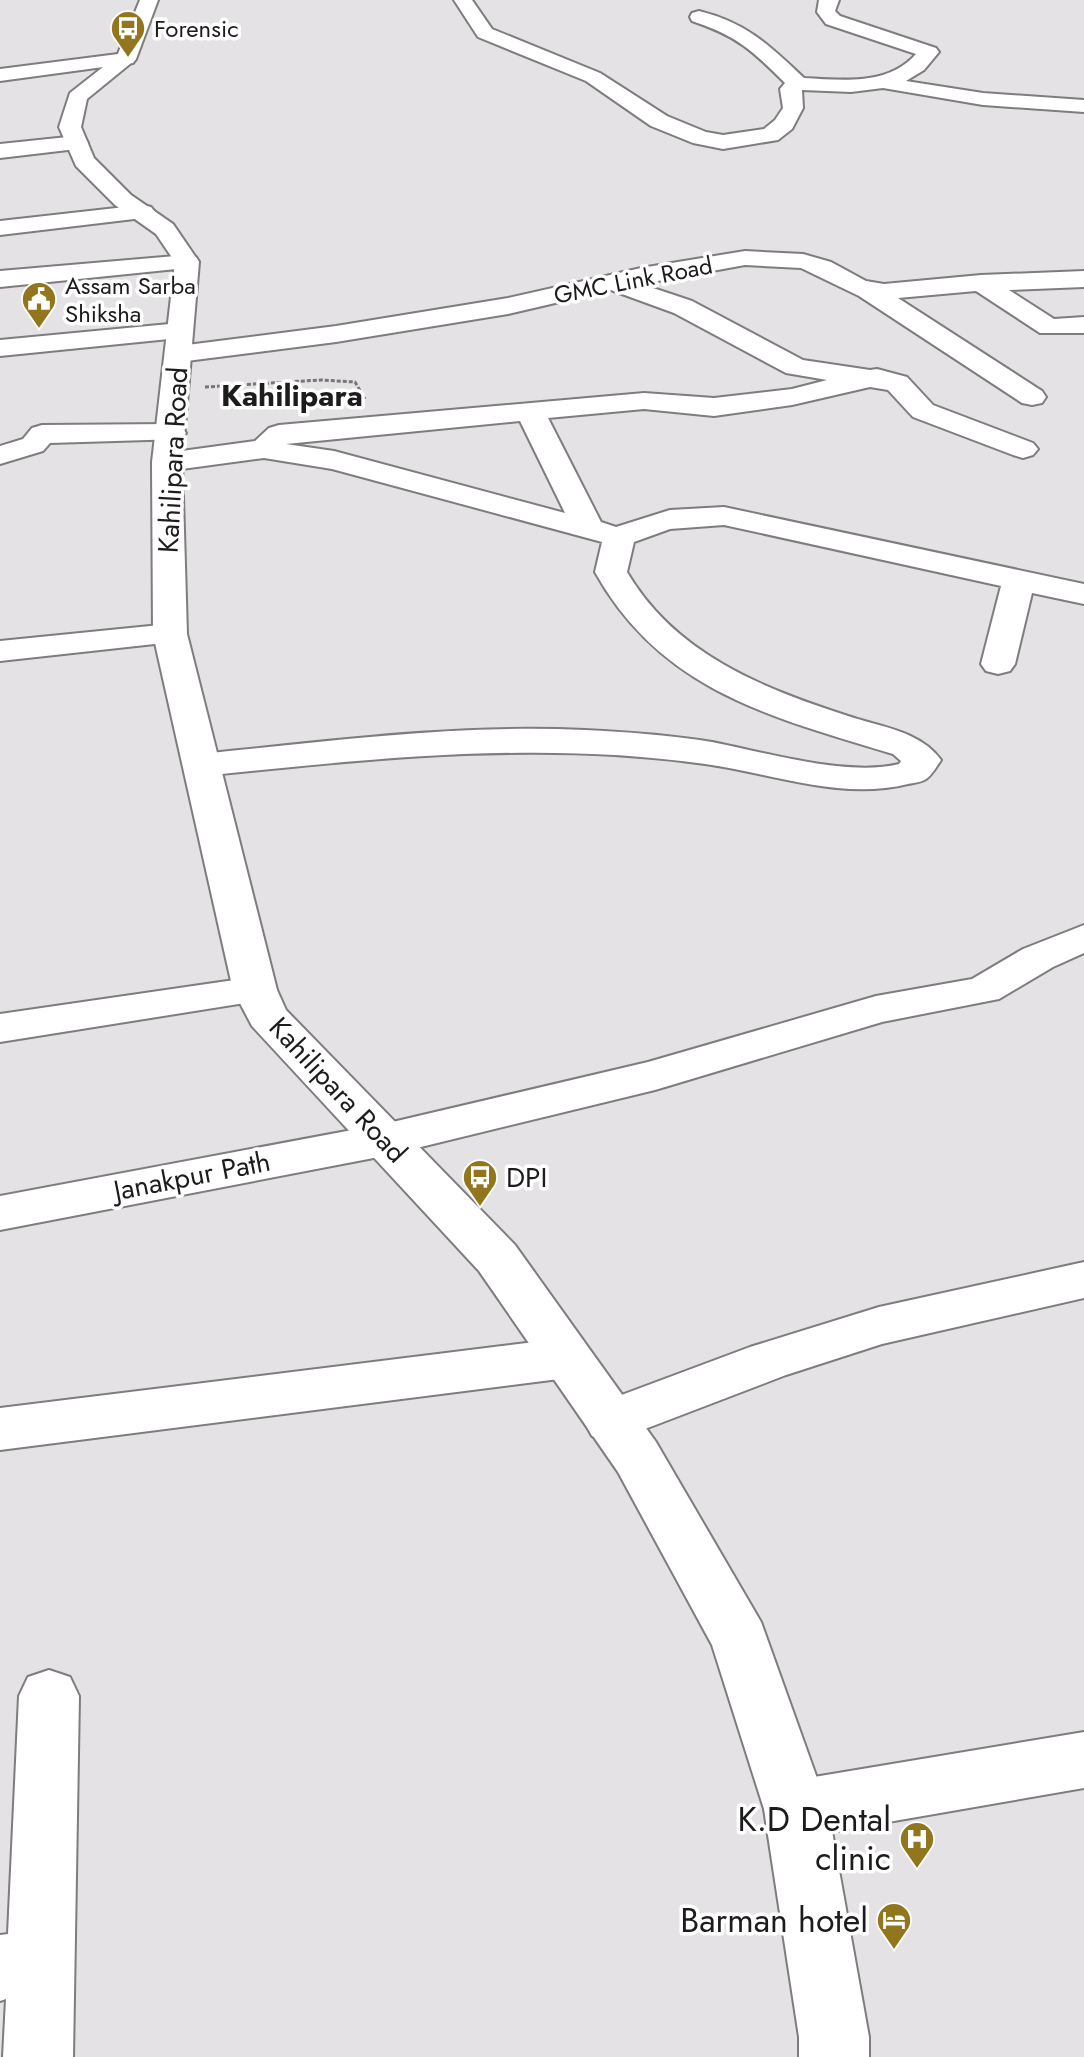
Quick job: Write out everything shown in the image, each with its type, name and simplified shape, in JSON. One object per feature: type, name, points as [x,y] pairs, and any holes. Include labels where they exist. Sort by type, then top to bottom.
[{"type":"street","points":[[0,279],[187,262],[165,229],[123,200],[84,161],[70,127],[77,97],[126,59],[149,0]]},
{"type":"street","points":[[463,0],[485,33],[593,77],[659,121],[701,138],[723,142],[770,135],[784,124],[793,108],[790,89],[798,84],[884,82],[932,93],[1033,105],[1084,106]]},
{"type":"street","points":[[830,0],[826,3],[826,12],[833,20],[929,52],[921,66],[884,82]]},
{"type":"street","points":[[699,17],[733,28],[759,46],[798,84]]},
{"type":"street","points":[[0,75],[126,59]]},
{"type":"street","points":[[0,151],[77,143]]},
{"type":"street","points":[[0,228],[143,212]]},
{"type":"street","name":"GMC Link Road","points":[[0,348],[184,357],[477,312],[745,258],[803,261],[866,289],[884,292],[981,283],[1084,279]]},
{"type":"street","name":"Kahilipara Road","points":[[187,262],[184,357],[169,448],[170,634],[255,990],[267,1016],[497,1258],[637,1457],[740,1640],[796,1809],[834,2037],[834,2057]]},
{"type":"street","points":[[613,283],[683,307],[796,367],[877,377],[897,383],[923,411],[1023,449]]},
{"type":"street","points":[[981,283],[1049,327],[1084,325]]},
{"type":"street","points":[[866,289],[1032,397]]},
{"type":"street","points":[[264,449],[279,434],[644,401],[714,407],[792,397],[877,377]]},
{"type":"street","points":[[202,765],[485,739],[557,739],[694,750],[850,778],[900,778],[914,774],[921,768],[922,760],[906,746],[778,703],[715,676],[671,647],[630,607],[611,572],[604,533],[530,411]]},
{"type":"street","points":[[0,455],[33,445],[42,434],[169,448],[264,449],[334,460],[604,533],[660,520],[701,515],[724,516],[1084,594]]},
{"type":"street","points":[[998,664],[1019,580]]},
{"type":"street","points":[[0,651],[170,634]]},
{"type":"street","name":"Janakpur Path","points":[[0,1213],[384,1140],[655,1075],[876,1010],[984,990],[1038,958],[1084,938]]},
{"type":"street","points":[[0,1028],[255,990]]},
{"type":"street","points":[[611,1421],[768,1361],[879,1326],[1084,1280]]},
{"type":"street","points":[[0,1429],[567,1358]]},
{"type":"street","points":[[38,2057],[20,1963],[49,1696]]},
{"type":"street","points":[[796,1809],[1084,1760]]},
{"type":"path","points":[[184,357],[321,380],[355,382],[380,424]]},
{"type":"place","name":"Forensic","points":[[128,59]]},
{"type":"place","name":"Assam Sarba Shiksha","points":[[39,330]]},
{"type":"place","name":"DPI","points":[[480,1208]]},
{"type":"place","name":"K.D Dental clinic","points":[[917,1870]]},
{"type":"place","name":"Barman hotel","points":[[894,1951]]},
{"type":"district","name":"Kahilipara","points":[[292,395]]}]
